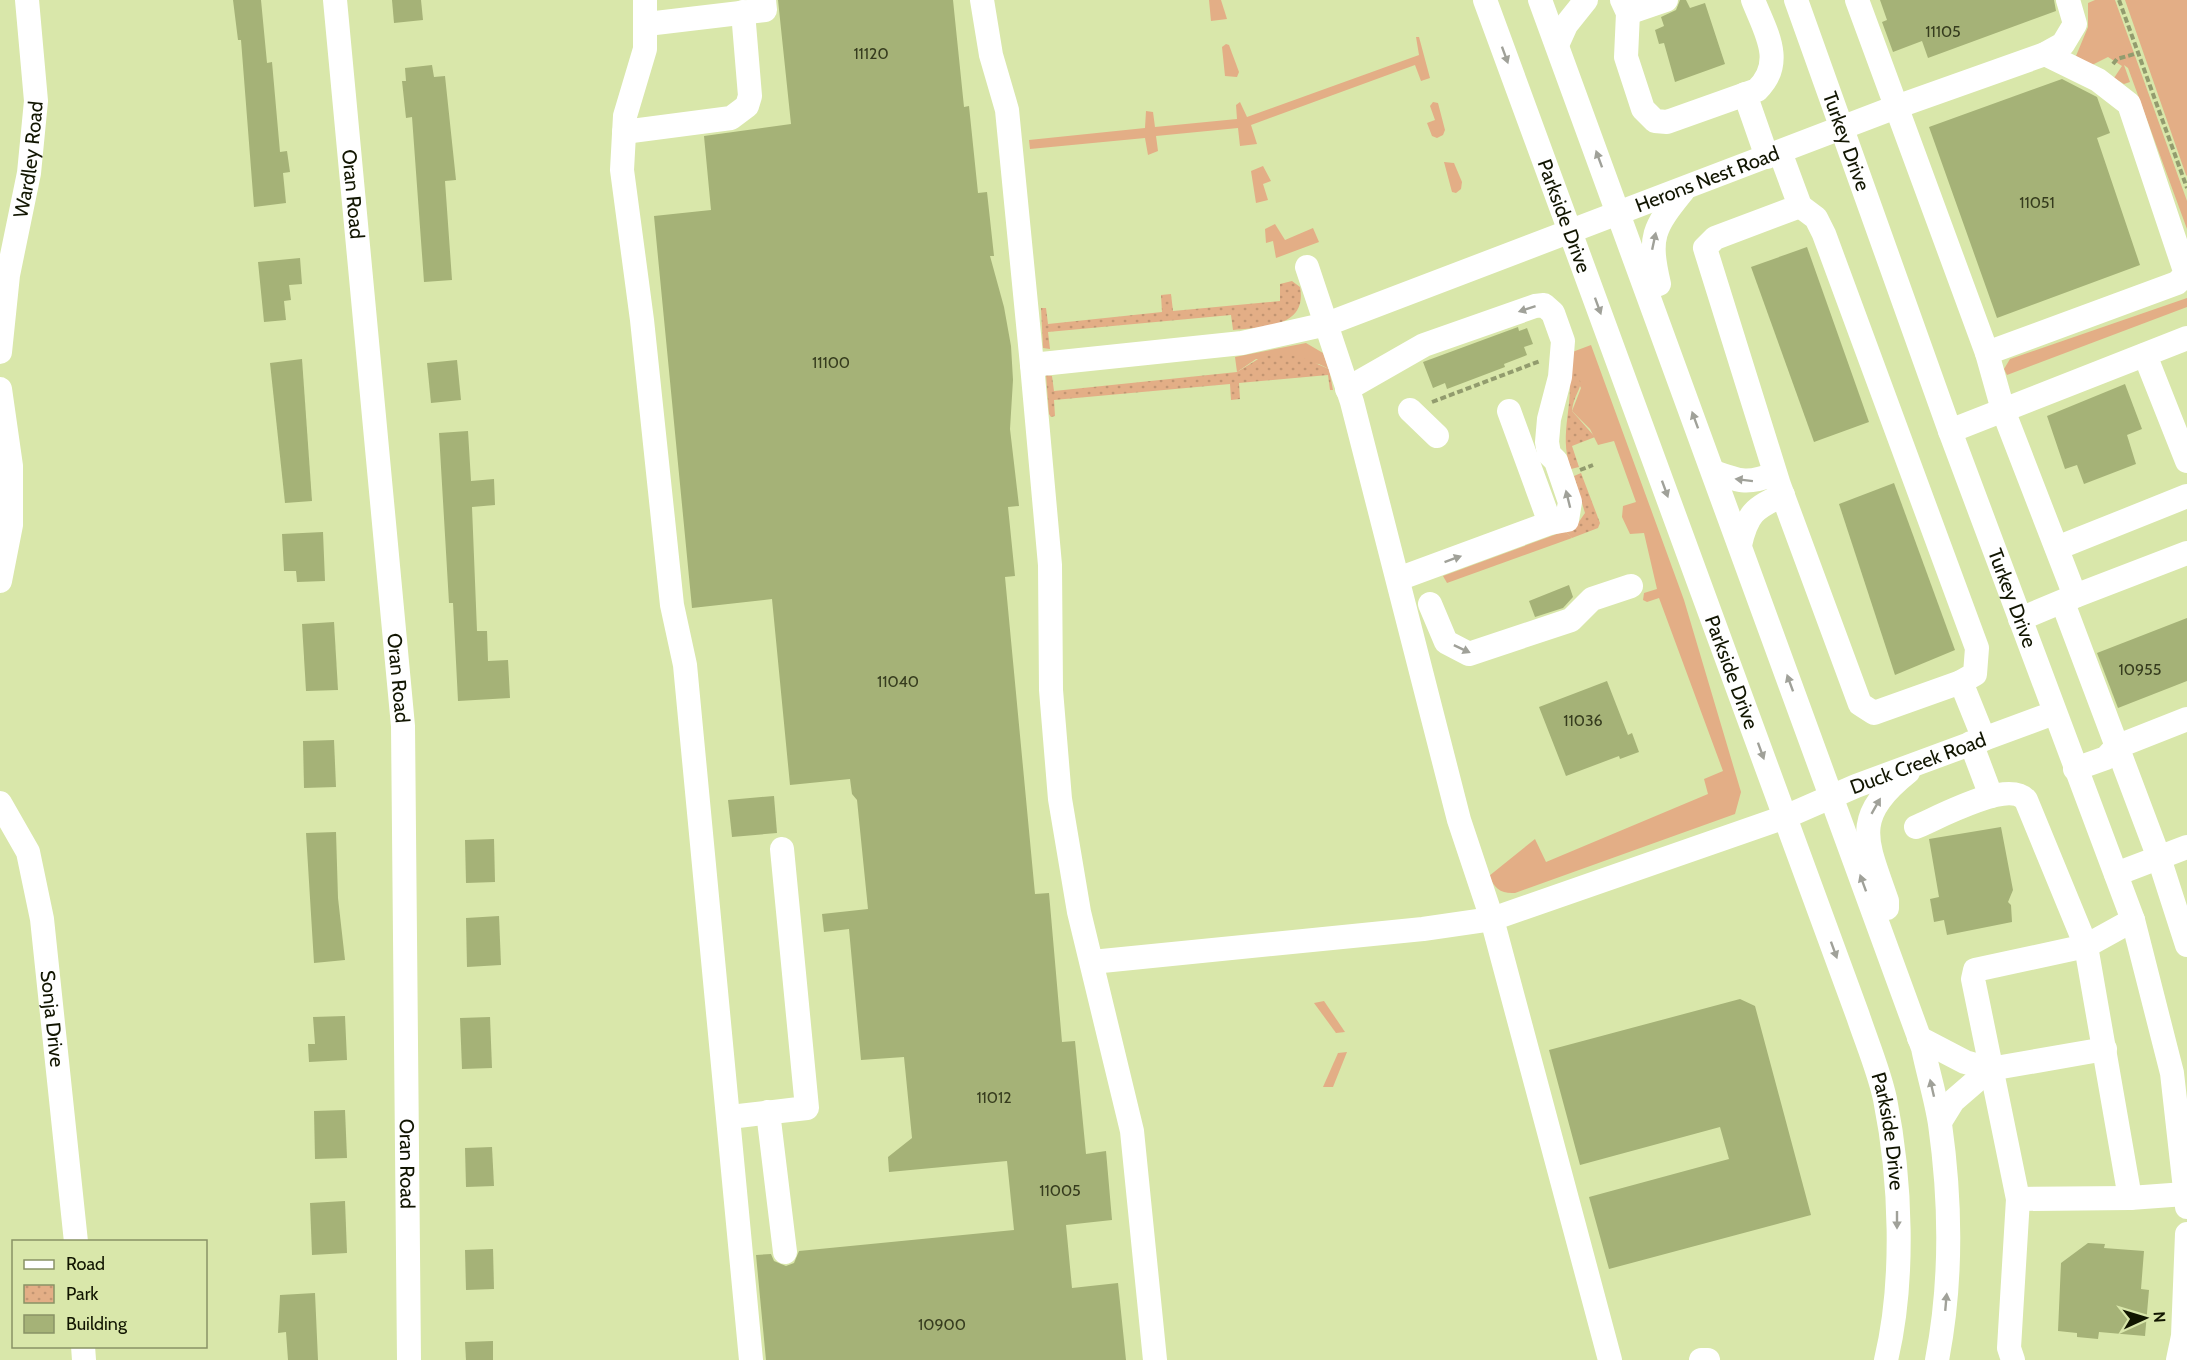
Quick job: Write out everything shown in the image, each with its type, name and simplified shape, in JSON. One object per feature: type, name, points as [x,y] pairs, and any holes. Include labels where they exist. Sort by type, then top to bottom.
[{"type":"street","name":"Wardley Road","points":[[0,352],[8,275],[29,173],[36,101],[27,0]]},
{"type":"street","name":"Oran Road","points":[[335,0],[403,726],[409,1360]]},
{"type":"street","points":[[645,0],[647,24],[645,50],[625,116],[622,170],[642,320],[672,605],[685,665],[730,1117],[751,1360]]},
{"type":"street","points":[[647,24],[707,8],[743,12],[765,10],[764,0]]},
{"type":"street","points":[[982,0],[991,55],[1007,110],[1032,365],[1050,565],[1050,674],[1057,770],[1073,879],[1132,1131],[1155,1360]]},
{"type":"street","name":"Parkside Drive","points":[[1485,0],[1858,1016],[1884,1098],[1898,1215],[1895,1296],[1886,1360]]},
{"type":"street","points":[[1540,0],[1919,1038],[1940,1122],[1947,1196],[1949,1274],[1937,1360]]},
{"type":"street","points":[[1557,45],[1566,26],[1586,0]]},
{"type":"street","points":[[1666,0],[1625,7],[1626,57],[1643,110],[1655,121],[1667,122],[1757,90],[1766,82],[1772,69],[1773,50],[1753,0]]},
{"type":"street","points":[[1857,0],[1987,353],[2003,410],[2057,548],[2069,599],[2116,747],[2158,858],[2187,945]]},
{"type":"street","name":"Herons Nest Road","points":[[1032,365],[1242,343],[1327,324],[1896,107],[2045,54],[2063,44],[2076,24],[2068,0]]},
{"type":"street","points":[[1763,25],[1798,5]]},
{"type":"street","name":"Turkey Drive","points":[[1798,5],[1950,431],[2133,920],[2179,1071],[2186,1201]]},
{"type":"street","points":[[624,132],[731,118],[743,111],[750,96],[743,12]]},
{"type":"street","points":[[1987,353],[2177,283],[2186,274],[2128,104],[2098,80],[2045,54]]},
{"type":"street","points":[[1745,94],[1800,206],[1815,218],[1824,234],[1977,648],[1975,674],[1961,682],[1874,713],[1860,704],[1779,485],[1705,248],[1715,238],[1800,206]]},
{"type":"street","points":[[1665,340],[1652,251],[1654,236],[1664,214],[1685,189]]},
{"type":"street","points":[[1307,267],[1347,389],[1460,820],[1492,919],[1610,1360]]},
{"type":"street","points":[[1347,389],[1424,345],[1535,306],[1544,305],[1553,313],[1563,341],[1560,377],[1566,396],[1560,453],[1556,461],[1571,506],[1567,520],[1550,523],[1398,579]]},
{"type":"street","points":[[1950,431],[2187,338]]},
{"type":"street","points":[[2145,355],[2187,462]]},
{"type":"street","points":[[0,389],[11,466],[11,525],[0,581]]},
{"type":"street","points":[[1410,410],[1437,436]]},
{"type":"street","points":[[1509,411],[1550,523]]},
{"type":"street","points":[[1714,472],[1741,482],[1779,485]]},
{"type":"street","points":[[1740,545],[1745,523],[1779,485]]},
{"type":"street","points":[[2057,548],[2187,496]]},
{"type":"street","points":[[2020,619],[2187,553]]},
{"type":"street","points":[[1430,604],[1446,642],[1469,654],[1571,620],[1592,599],[1631,586]]},
{"type":"street","points":[[1961,682],[1991,796]]},
{"type":"street","name":"Duck Creek Road","points":[[1092,962],[1423,929],[1492,919],[1785,817],[1920,762],[2054,712]]},
{"type":"street","points":[[2075,769],[2106,758],[2116,747],[2187,719]]},
{"type":"street","points":[[1885,943],[1887,901],[1868,846],[1869,819],[1878,801],[1892,785],[1920,762]]},
{"type":"street","points":[[1916,827],[1991,796],[2012,792],[2026,800],[2086,946],[2130,1198]]},
{"type":"street","name":"Sonja Drive","points":[[0,803],[28,852],[42,919],[76,1240]]},
{"type":"street","points":[[2116,874],[2187,847]]},
{"type":"street","points":[[730,1117],[807,1108],[782,849]]},
{"type":"street","points":[[2013,1360],[2009,1348],[2018,1198],[1973,979],[1975,970],[2086,946],[2133,920]]},
{"type":"street","points":[[1919,1038],[1965,1062],[1990,1069],[2105,1049]]},
{"type":"street","points":[[1940,1122],[1953,1101],[1990,1069]]},
{"type":"street","points":[[768,1112],[785,1252]]},
{"type":"street","points":[[2018,1198],[2130,1198],[2186,1201]]},
{"type":"street","points":[[2178,1360],[2183,1336],[2187,1234]]},
{"type":"street","points":[[1701,1360],[1708,1360]]},
{"type":"path","points":[[2119,0],[2187,188]]},
{"type":"path","points":[[1410,410],[1563,353]]},
{"type":"green space","points":[[1209,0],[1221,0],[1227,19],[1211,21]]},
{"type":"green space","points":[[2095,0],[2115,0],[2187,201],[2187,229],[2128,68],[2124,65],[2130,82],[2124,84],[2114,78],[2122,66],[2108,57],[2092,65],[2076,56],[2088,27],[2088,3]]},
{"type":"green space","points":[[2125,0],[2187,0],[2187,176],[2186,175]]},
{"type":"green space","points":[[1416,37],[1419,37],[1430,78],[1421,81],[1415,65],[1251,125],[1257,144],[1240,146],[1238,128],[1156,136],[1158,151],[1148,155],[1145,138],[1030,149],[1029,140],[1145,128],[1146,111],[1153,112],[1155,127],[1237,119],[1236,105],[1240,102],[1247,117],[1419,55]]},
{"type":"green space","points":[[1229,45],[1239,72],[1237,77],[1225,76],[1222,47]]},
{"type":"green space","points":[[1433,102],[1438,103],[1445,130],[1443,135],[1437,138],[1432,136],[1427,123],[1435,120],[1430,106]]},
{"type":"green space","points":[[1444,162],[1454,163],[1462,182],[1461,189],[1456,193],[1452,192]]},
{"type":"green space","points":[[1263,166],[1271,181],[1263,184],[1268,200],[1256,203],[1251,171]]},
{"type":"green space","points":[[1275,224],[1285,240],[1313,228],[1319,242],[1276,258],[1273,241],[1266,243],[1265,229]]},
{"type":"green space","points":[[1292,281],[1300,287],[1301,300],[1297,311],[1290,318],[1269,326],[1233,330],[1231,315],[1048,332],[1050,349],[1043,348],[1041,308],[1046,308],[1048,324],[1162,312],[1161,295],[1171,294],[1173,311],[1280,301],[1280,284]]},
{"type":"green space","points":[[2187,298],[2187,307],[2007,375],[2004,369],[2010,359]]},
{"type":"green space","points":[[1306,343],[1323,353],[1329,369],[1319,364],[1256,359],[1237,372],[1235,357]]},
{"type":"green space","points":[[1591,345],[1684,600],[1741,792],[1735,814],[1515,893],[1506,892],[1496,887],[1489,876],[1535,839],[1546,862],[1708,794],[1704,779],[1723,771],[1659,598],[1647,602],[1643,600],[1644,593],[1657,589],[1644,533],[1630,534],[1622,517],[1623,506],[1636,502],[1614,441],[1598,445],[1590,429],[1572,411],[1581,388],[1567,363],[1567,354]]},
{"type":"green space","points":[[1283,354],[1301,357],[1329,369],[1333,390],[1330,390],[1328,375],[1239,383],[1240,399],[1231,400],[1230,384],[1054,400],[1055,416],[1051,417],[1049,414],[1046,375],[1052,376],[1054,391],[1237,372],[1263,356]]},
{"type":"green space","points":[[1567,363],[1575,371],[1580,382],[1572,411],[1595,437],[1572,446],[1579,467],[1571,469],[1566,442],[1570,391]]},
{"type":"green space","points":[[1581,473],[1600,523],[1598,528],[1572,538],[1565,531],[1576,526],[1585,513],[1574,476]]},
{"type":"green space","points":[[1565,531],[1572,538],[1447,583],[1443,576]]},
{"type":"green space","points":[[1324,1001],[1345,1032],[1336,1033],[1314,1003]]},
{"type":"green space","points":[[1347,1052],[1333,1087],[1323,1087],[1338,1053]]},
{"type":"building","points":[[233,0],[261,0],[267,63],[272,62],[280,152],[287,151],[290,172],[283,173],[286,203],[254,207],[241,40],[238,40]]},
{"type":"building","points":[[392,0],[421,0],[423,20],[394,23]]},
{"type":"building","points":[[778,0],[953,0],[964,107],[969,106],[978,193],[987,192],[994,256],[990,256],[1004,307],[1011,346],[1013,380],[1010,429],[1019,506],[1008,507],[1015,576],[1005,577],[1035,894],[1049,893],[1062,1042],[1075,1041],[1086,1154],[1106,1151],[1112,1220],[1066,1225],[1072,1288],[1118,1283],[1126,1360],[766,1360],[756,1255],[771,1254],[774,1261],[786,1266],[794,1263],[799,1251],[1014,1230],[1007,1161],[889,1172],[888,1157],[912,1138],[904,1057],[861,1060],[849,929],[824,932],[822,914],[868,909],[857,800],[852,794],[850,779],[790,785],[772,599],[692,608],[654,216],[711,210],[704,136],[791,124]]},
{"type":"building","points":[[1680,0],[1686,0],[1690,8],[1705,3],[1725,64],[1675,82],[1664,43],[1659,44],[1655,30],[1664,26],[1661,17],[1676,10]]},
{"type":"building","points":[[1880,0],[2054,0],[2056,11],[1928,58],[1922,41],[1893,52],[1882,22],[1887,20]]},
{"type":"building","points":[[432,65],[434,77],[445,76],[456,180],[445,181],[452,280],[424,282],[412,117],[406,118],[402,81],[406,81],[405,68]]},
{"type":"building","points":[[2062,79],[2097,97],[2110,133],[2097,138],[2140,265],[1997,318],[1929,127]]},
{"type":"building","points":[[1807,247],[1869,422],[1814,442],[1751,267]]},
{"type":"building","points":[[300,258],[302,284],[289,285],[291,300],[284,301],[286,320],[264,322],[258,262]]},
{"type":"building","points":[[1518,327],[1519,331],[1527,328],[1533,344],[1524,347],[1527,355],[1504,364],[1505,367],[1447,389],[1445,383],[1433,388],[1423,362]]},
{"type":"building","points":[[302,359],[312,501],[285,503],[270,363]]},
{"type":"building","points":[[457,360],[461,400],[431,403],[427,363]]},
{"type":"building","points":[[2125,384],[2142,429],[2127,435],[2136,464],[2084,484],[2077,465],[2065,469],[2047,416]]},
{"type":"building","points":[[468,431],[471,481],[494,479],[495,505],[472,507],[477,631],[487,631],[488,661],[508,660],[510,698],[458,701],[453,603],[449,603],[439,433]]},
{"type":"building","points":[[1894,483],[1955,650],[1895,675],[1839,504]]},
{"type":"building","points":[[323,532],[325,581],[297,582],[296,571],[284,571],[282,534]]},
{"type":"building","points":[[1569,585],[1573,597],[1563,608],[1535,617],[1529,601]]},
{"type":"building","points":[[2187,618],[2187,681],[2118,708],[2097,653]]},
{"type":"building","points":[[334,622],[338,690],[306,691],[302,624]]},
{"type":"building","points":[[1607,681],[1628,735],[1632,733],[1639,752],[1620,759],[1619,756],[1566,776],[1539,707]]},
{"type":"building","points":[[334,740],[336,787],[304,788],[303,741]]},
{"type":"building","points":[[774,796],[777,833],[732,837],[728,800]]},
{"type":"building","points":[[2001,827],[2013,890],[2008,902],[2011,905],[2012,922],[1947,935],[1944,920],[1934,922],[1930,899],[1939,897],[1929,839]]},
{"type":"building","points":[[336,832],[338,898],[345,960],[314,963],[306,833]]},
{"type":"building","points":[[494,839],[495,882],[466,883],[465,840]]},
{"type":"building","points":[[499,916],[501,965],[467,967],[466,918]]},
{"type":"building","points":[[1740,999],[1755,1006],[1811,1215],[1609,1269],[1589,1197],[1729,1159],[1720,1127],[1580,1165],[1549,1050]]},
{"type":"building","points":[[345,1016],[347,1060],[309,1062],[308,1044],[315,1044],[313,1017]]},
{"type":"building","points":[[490,1017],[492,1068],[462,1069],[460,1018]]},
{"type":"building","points":[[345,1110],[347,1158],[315,1159],[314,1111]]},
{"type":"building","points":[[492,1147],[494,1186],[466,1187],[465,1148]]},
{"type":"building","points":[[345,1201],[347,1253],[312,1255],[310,1203]]},
{"type":"building","points":[[2088,1243],[2105,1244],[2104,1248],[2144,1251],[2141,1289],[2149,1290],[2145,1336],[2099,1332],[2098,1339],[2077,1337],[2077,1333],[2058,1331],[2061,1263]]},
{"type":"building","points":[[493,1249],[494,1289],[466,1290],[465,1250]]},
{"type":"building","points":[[315,1293],[318,1360],[288,1360],[286,1332],[278,1333],[280,1295]]},
{"type":"building","points":[[493,1341],[493,1360],[466,1360],[465,1342]]}]
